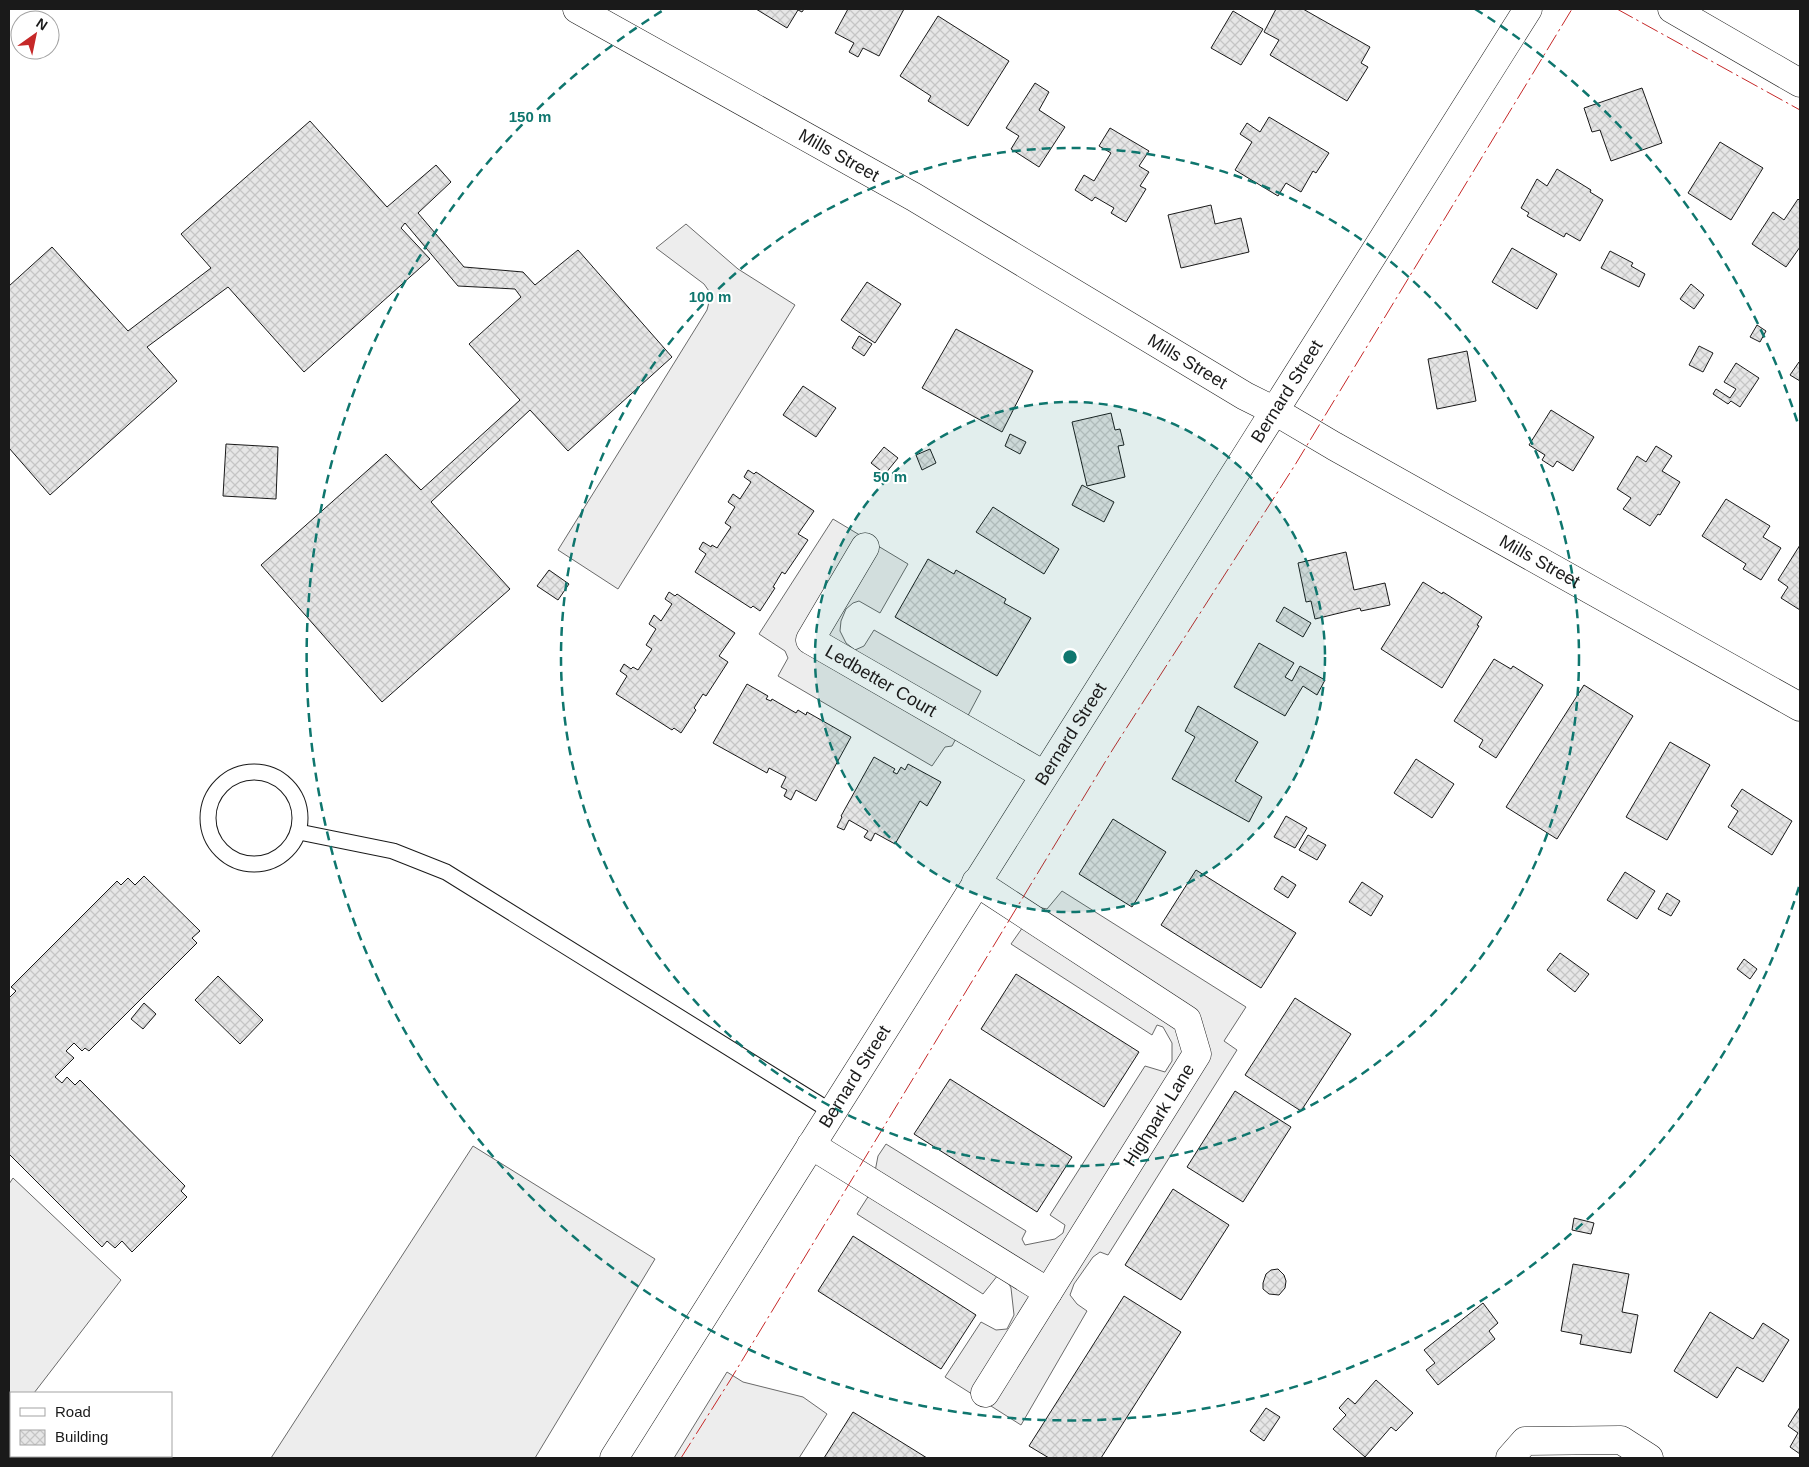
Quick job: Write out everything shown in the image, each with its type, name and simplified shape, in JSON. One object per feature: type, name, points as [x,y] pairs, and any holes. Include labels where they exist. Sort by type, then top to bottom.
[{"type":"street","name":"Mills Street","points":[[578,9],[914,197],[1237,391],[1800,707]]},
{"type":"street","name":"Bernard Street","points":[[614,1458],[1273,410],[1528,9]]},
{"type":"street","points":[[1672,9],[1800,83]]},
{"type":"street","name":"Ledbetter Court","points":[[865,547],[810,640],[1044,775]]},
{"type":"street","name":"Highpark Lane","points":[[976,882],[1187,1020],[1197,1054],[985,1394]]},
{"type":"street","points":[[811,1144],[1048,1292]]},
{"type":"street","points":[[1510,1458],[1525,1441],[1621,1440],[1649,1458]]},
{"type":"lane","points":[[248,772],[263,772],[277,778],[289,787],[298,801],[301,816],[299,832],[292,845],[281,856],[267,862],[252,864],[236,860],[223,852],[214,840],[209,827],[208,812],[212,798],[222,785],[234,776],[248,772]]},
{"type":"lane","points":[[299,832],[393,851],[446,872],[832,1112]]},
{"type":"shaded area","points":[[686,224],[738,269],[795,305],[618,589],[558,550],[707,310],[711,294],[704,284],[656,248]]},
{"type":"shaded area","points":[[833,519],[908,564],[880,613],[859,601],[846,609],[841,621],[840,631],[846,643],[855,650],[864,646],[874,630],[981,691],[952,746],[945,747],[932,766],[778,676],[788,658],[785,651],[759,634]]},
{"type":"shaded area","points":[[1062,891],[1246,1007],[1224,1041],[1237,1050],[1108,1255],[1100,1252],[1093,1257],[1074,1284],[1070,1295],[1077,1304],[1087,1311],[1021,1425],[945,1377],[981,1322],[996,1330],[1007,1329],[1014,1315],[1011,1288],[1005,1276],[998,1275],[983,1294],[857,1214],[871,1192],[878,1156],[886,1144],[1026,1231],[1022,1239],[1025,1245],[1055,1239],[1063,1233],[1065,1225],[1050,1215],[1145,1066],[1165,1072],[1172,1061],[1172,1043],[1163,1027],[1157,1025],[1152,1035],[1011,944],[1037,907],[1047,909]]},
{"type":"shaded area","points":[[473,1146],[655,1259],[535,1458],[271,1458]]},
{"type":"shaded area","points":[[13,1178],[121,1280],[35,1392],[10,1392],[9,1429],[9,1184]]},
{"type":"shaded area","points":[[727,1372],[743,1382],[803,1397],[827,1414],[799,1458],[674,1458]]},
{"type":"building","points":[[756,9],[804,9],[802,12],[798,10],[787,28]]},
{"type":"building","points":[[848,9],[904,9],[879,56],[863,48],[858,57],[849,52],[854,43],[835,33]]},
{"type":"building","points":[[1276,9],[1303,9],[1370,47],[1361,63],[1368,67],[1347,101],[1270,55],[1279,40],[1264,32]]},
{"type":"building","points":[[1233,11],[1263,29],[1241,65],[1211,48]]},
{"type":"building","points":[[938,16],[1009,61],[968,126],[928,101],[931,96],[900,76]]},
{"type":"building","points":[[1035,83],[1049,92],[1039,110],[1065,127],[1039,167],[1011,149],[1019,136],[1006,128]]},
{"type":"building","points":[[1642,88],[1662,143],[1611,161],[1600,130],[1592,132],[1584,108]]},
{"type":"building","points":[[1269,117],[1329,153],[1316,173],[1313,171],[1301,192],[1286,183],[1278,196],[1235,170],[1252,142],[1240,134],[1247,123],[1260,132]]},
{"type":"building","points":[[310,121],[387,207],[436,165],[451,182],[418,213],[464,267],[523,272],[535,285],[578,250],[672,357],[568,451],[530,410],[431,502],[510,589],[382,702],[261,565],[386,454],[421,490],[520,400],[469,344],[521,297],[515,289],[458,286],[405,223],[401,228],[430,259],[304,372],[228,287],[147,347],[177,381],[50,495],[9,448],[9,286],[52,247],[128,331],[211,268],[181,234]]},
{"type":"building","points":[[1110,128],[1149,151],[1139,166],[1149,172],[1140,186],[1146,189],[1126,222],[1111,213],[1114,208],[1095,197],[1092,201],[1075,190],[1084,175],[1094,181],[1111,153],[1099,146]]},
{"type":"building","points":[[1720,142],[1763,168],[1731,220],[1688,193]]},
{"type":"building","points":[[1557,169],[1591,190],[1590,192],[1603,200],[1580,241],[1566,233],[1564,237],[1527,216],[1529,213],[1521,208],[1537,179],[1547,186]]},
{"type":"building","points":[[1798,199],[1800,201],[1800,247],[1786,267],[1752,244],[1773,212],[1784,220]]},
{"type":"building","points":[[1211,205],[1215,224],[1241,218],[1249,252],[1181,268],[1168,215]]},
{"type":"building","points":[[1512,248],[1557,274],[1537,309],[1492,282]]},
{"type":"building","points":[[1610,251],[1633,263],[1631,266],[1645,274],[1639,287],[1601,268]]},
{"type":"building","points":[[867,282],[901,304],[875,343],[841,320]]},
{"type":"building","points":[[1691,284],[1704,295],[1694,309],[1680,299]]},
{"type":"building","points":[[1757,325],[1766,331],[1760,342],[1750,337]]},
{"type":"building","points":[[956,329],[1033,371],[1002,432],[922,388]]},
{"type":"building","points":[[859,336],[872,344],[864,356],[852,348]]},
{"type":"building","points":[[1699,346],[1713,353],[1703,372],[1689,365]]},
{"type":"building","points":[[1467,351],[1476,401],[1437,409],[1428,359]]},
{"type":"building","points":[[1736,363],[1759,378],[1740,407],[1731,401],[1728,404],[1713,394],[1716,389],[1730,398],[1736,389],[1724,382]]},
{"type":"building","points":[[1800,363],[1800,381],[1790,375]]},
{"type":"building","points":[[803,386],[836,408],[816,437],[783,415]]},
{"type":"building","points":[[1551,410],[1594,437],[1573,471],[1557,461],[1553,467],[1542,460],[1545,455],[1529,445]]},
{"type":"building","points":[[1111,413],[1115,430],[1120,429],[1124,445],[1118,446],[1125,477],[1087,486],[1072,422]]},
{"type":"building","points":[[1010,434],[1026,442],[1020,454],[1005,446]]},
{"type":"building","points":[[226,444],[278,447],[276,499],[223,496]]},
{"type":"building","points":[[1656,446],[1672,456],[1662,471],[1680,482],[1660,515],[1658,514],[1650,526],[1623,509],[1631,498],[1617,489],[1637,456],[1646,462]]},
{"type":"building","points":[[884,447],[898,458],[885,474],[871,463]]},
{"type":"building","points":[[930,449],[936,463],[922,470],[916,455]]},
{"type":"building","points":[[748,470],[754,474],[756,472],[814,511],[798,534],[808,540],[785,574],[782,572],[773,587],[775,588],[760,611],[753,606],[751,608],[695,572],[706,554],[699,549],[703,542],[717,548],[731,527],[725,523],[735,507],[728,502],[733,494],[740,499],[751,482],[744,477]]},
{"type":"building","points":[[1082,485],[1114,502],[1104,522],[1072,505]]},
{"type":"building","points":[[1726,499],[1770,526],[1763,537],[1781,548],[1761,580],[1743,569],[1746,564],[1702,536]]},
{"type":"building","points":[[993,507],[1059,549],[1044,574],[976,532]]},
{"type":"building","points":[[1800,545],[1800,610],[1781,598],[1788,587],[1778,580]]},
{"type":"building","points":[[1346,552],[1354,590],[1385,583],[1390,605],[1361,611],[1360,608],[1315,619],[1311,601],[1306,602],[1298,563]]},
{"type":"building","points":[[928,559],[954,574],[956,570],[1006,599],[1004,603],[1031,618],[997,676],[895,617]]},
{"type":"building","points":[[549,570],[569,584],[558,600],[537,586]]},
{"type":"building","points":[[1423,582],[1442,594],[1443,592],[1482,617],[1477,625],[1479,626],[1442,688],[1381,649]]},
{"type":"building","points":[[669,592],[675,596],[677,594],[735,633],[719,656],[728,662],[706,696],[703,694],[694,708],[696,710],[681,733],[674,728],[672,730],[616,694],[627,676],[620,671],[624,664],[631,669],[633,667],[638,670],[652,649],[646,645],[656,629],[649,624],[654,615],[661,621],[672,604],[665,599]]},
{"type":"building","points":[[1284,607],[1311,623],[1303,637],[1276,621]]},
{"type":"building","points":[[1259,643],[1294,663],[1285,677],[1292,681],[1300,666],[1325,680],[1317,695],[1303,686],[1285,716],[1234,687]]},
{"type":"building","points":[[1494,659],[1511,669],[1513,666],[1543,685],[1496,758],[1479,747],[1483,740],[1454,721]]},
{"type":"building","points":[[747,684],[768,696],[766,699],[771,701],[772,699],[796,713],[798,710],[806,715],[807,712],[851,737],[816,801],[796,790],[791,800],[784,796],[787,790],[781,787],[786,777],[769,768],[767,773],[713,743]]},
{"type":"building","points":[[1584,685],[1633,716],[1557,839],[1506,807]]},
{"type":"building","points":[[1198,706],[1258,742],[1235,781],[1262,797],[1249,822],[1172,779],[1195,737],[1185,731]]},
{"type":"building","points":[[1670,742],[1710,765],[1667,840],[1626,817]]},
{"type":"building","points":[[874,757],[895,769],[893,772],[897,774],[901,767],[905,770],[908,764],[941,782],[927,806],[920,801],[895,844],[875,833],[871,841],[864,837],[868,831],[849,820],[844,830],[837,827],[841,816]]},
{"type":"building","points":[[1416,759],[1454,784],[1432,818],[1394,793]]},
{"type":"building","points":[[1742,789],[1792,821],[1772,855],[1728,827],[1738,811],[1731,806]]},
{"type":"building","points":[[1286,816],[1307,828],[1295,848],[1274,837]]},
{"type":"building","points":[[1113,819],[1166,852],[1132,907],[1079,874]]},
{"type":"building","points":[[1308,835],[1326,845],[1317,860],[1299,850]]},
{"type":"building","points":[[1196,870],[1296,933],[1261,988],[1161,925]]},
{"type":"building","points":[[1625,872],[1655,891],[1637,919],[1607,900]]},
{"type":"building","points":[[144,876],[200,931],[192,938],[197,943],[89,1051],[85,1048],[82,1051],[74,1043],[66,1051],[74,1058],[55,1077],[62,1083],[67,1077],[75,1085],[80,1080],[185,1186],[181,1191],[187,1197],[132,1252],[122,1241],[115,1248],[107,1241],[102,1247],[9,1154],[9,998],[16,991],[11,987],[117,881],[121,885],[128,878],[135,885]]},
{"type":"building","points":[[1282,876],[1296,885],[1288,898],[1274,889]]},
{"type":"building","points":[[1362,882],[1383,896],[1371,916],[1349,902]]},
{"type":"building","points":[[1667,893],[1680,901],[1671,916],[1658,909]]},
{"type":"building","points":[[1560,953],[1589,974],[1575,992],[1547,970]]},
{"type":"building","points":[[1744,959],[1757,969],[1750,979],[1737,969]]},
{"type":"building","points":[[1016,974],[1139,1052],[1104,1107],[981,1029]]},
{"type":"building","points":[[218,976],[263,1020],[240,1044],[195,1000]]},
{"type":"building","points":[[1295,998],[1351,1034],[1301,1111],[1245,1075]]},
{"type":"building","points":[[144,1003],[156,1014],[143,1029],[131,1019]]},
{"type":"building","points":[[950,1079],[1072,1157],[1037,1212],[914,1134]]},
{"type":"building","points":[[1235,1091],[1291,1127],[1243,1202],[1187,1167]]},
{"type":"building","points":[[1173,1189],[1229,1225],[1181,1300],[1125,1265]]},
{"type":"building","points":[[1574,1218],[1594,1223],[1591,1234],[1572,1230]]},
{"type":"building","points":[[853,1236],[976,1315],[941,1369],[818,1291]]},
{"type":"building","points":[[1573,1264],[1629,1274],[1622,1312],[1638,1315],[1631,1353],[1580,1344],[1582,1335],[1561,1331]]},
{"type":"building","points":[[1278,1269],[1284,1275],[1286,1281],[1285,1288],[1279,1295],[1269,1294],[1263,1289],[1266,1274],[1271,1270]]},
{"type":"building","points":[[1124,1296],[1181,1332],[1101,1458],[1049,1458],[1029,1446]]},
{"type":"building","points":[[1483,1303],[1498,1323],[1489,1331],[1495,1339],[1438,1385],[1426,1370],[1435,1363],[1424,1350]]},
{"type":"building","points":[[1710,1312],[1753,1339],[1763,1323],[1789,1340],[1763,1382],[1737,1367],[1717,1398],[1674,1371]]},
{"type":"building","points":[[1376,1380],[1413,1413],[1396,1431],[1391,1427],[1365,1457],[1333,1429],[1346,1415],[1339,1408],[1348,1398],[1355,1404]]},
{"type":"building","points":[[1800,1407],[1800,1454],[1790,1447],[1798,1433],[1788,1426]]},
{"type":"building","points":[[1266,1408],[1280,1417],[1264,1441],[1250,1431]]},
{"type":"building","points":[[853,1412],[927,1458],[824,1458]]},
{"type":"power","points":[[681,1458],[1113,749],[1295,465],[1572,9]]},
{"type":"power","points":[[1617,9],[1800,110]]}]
